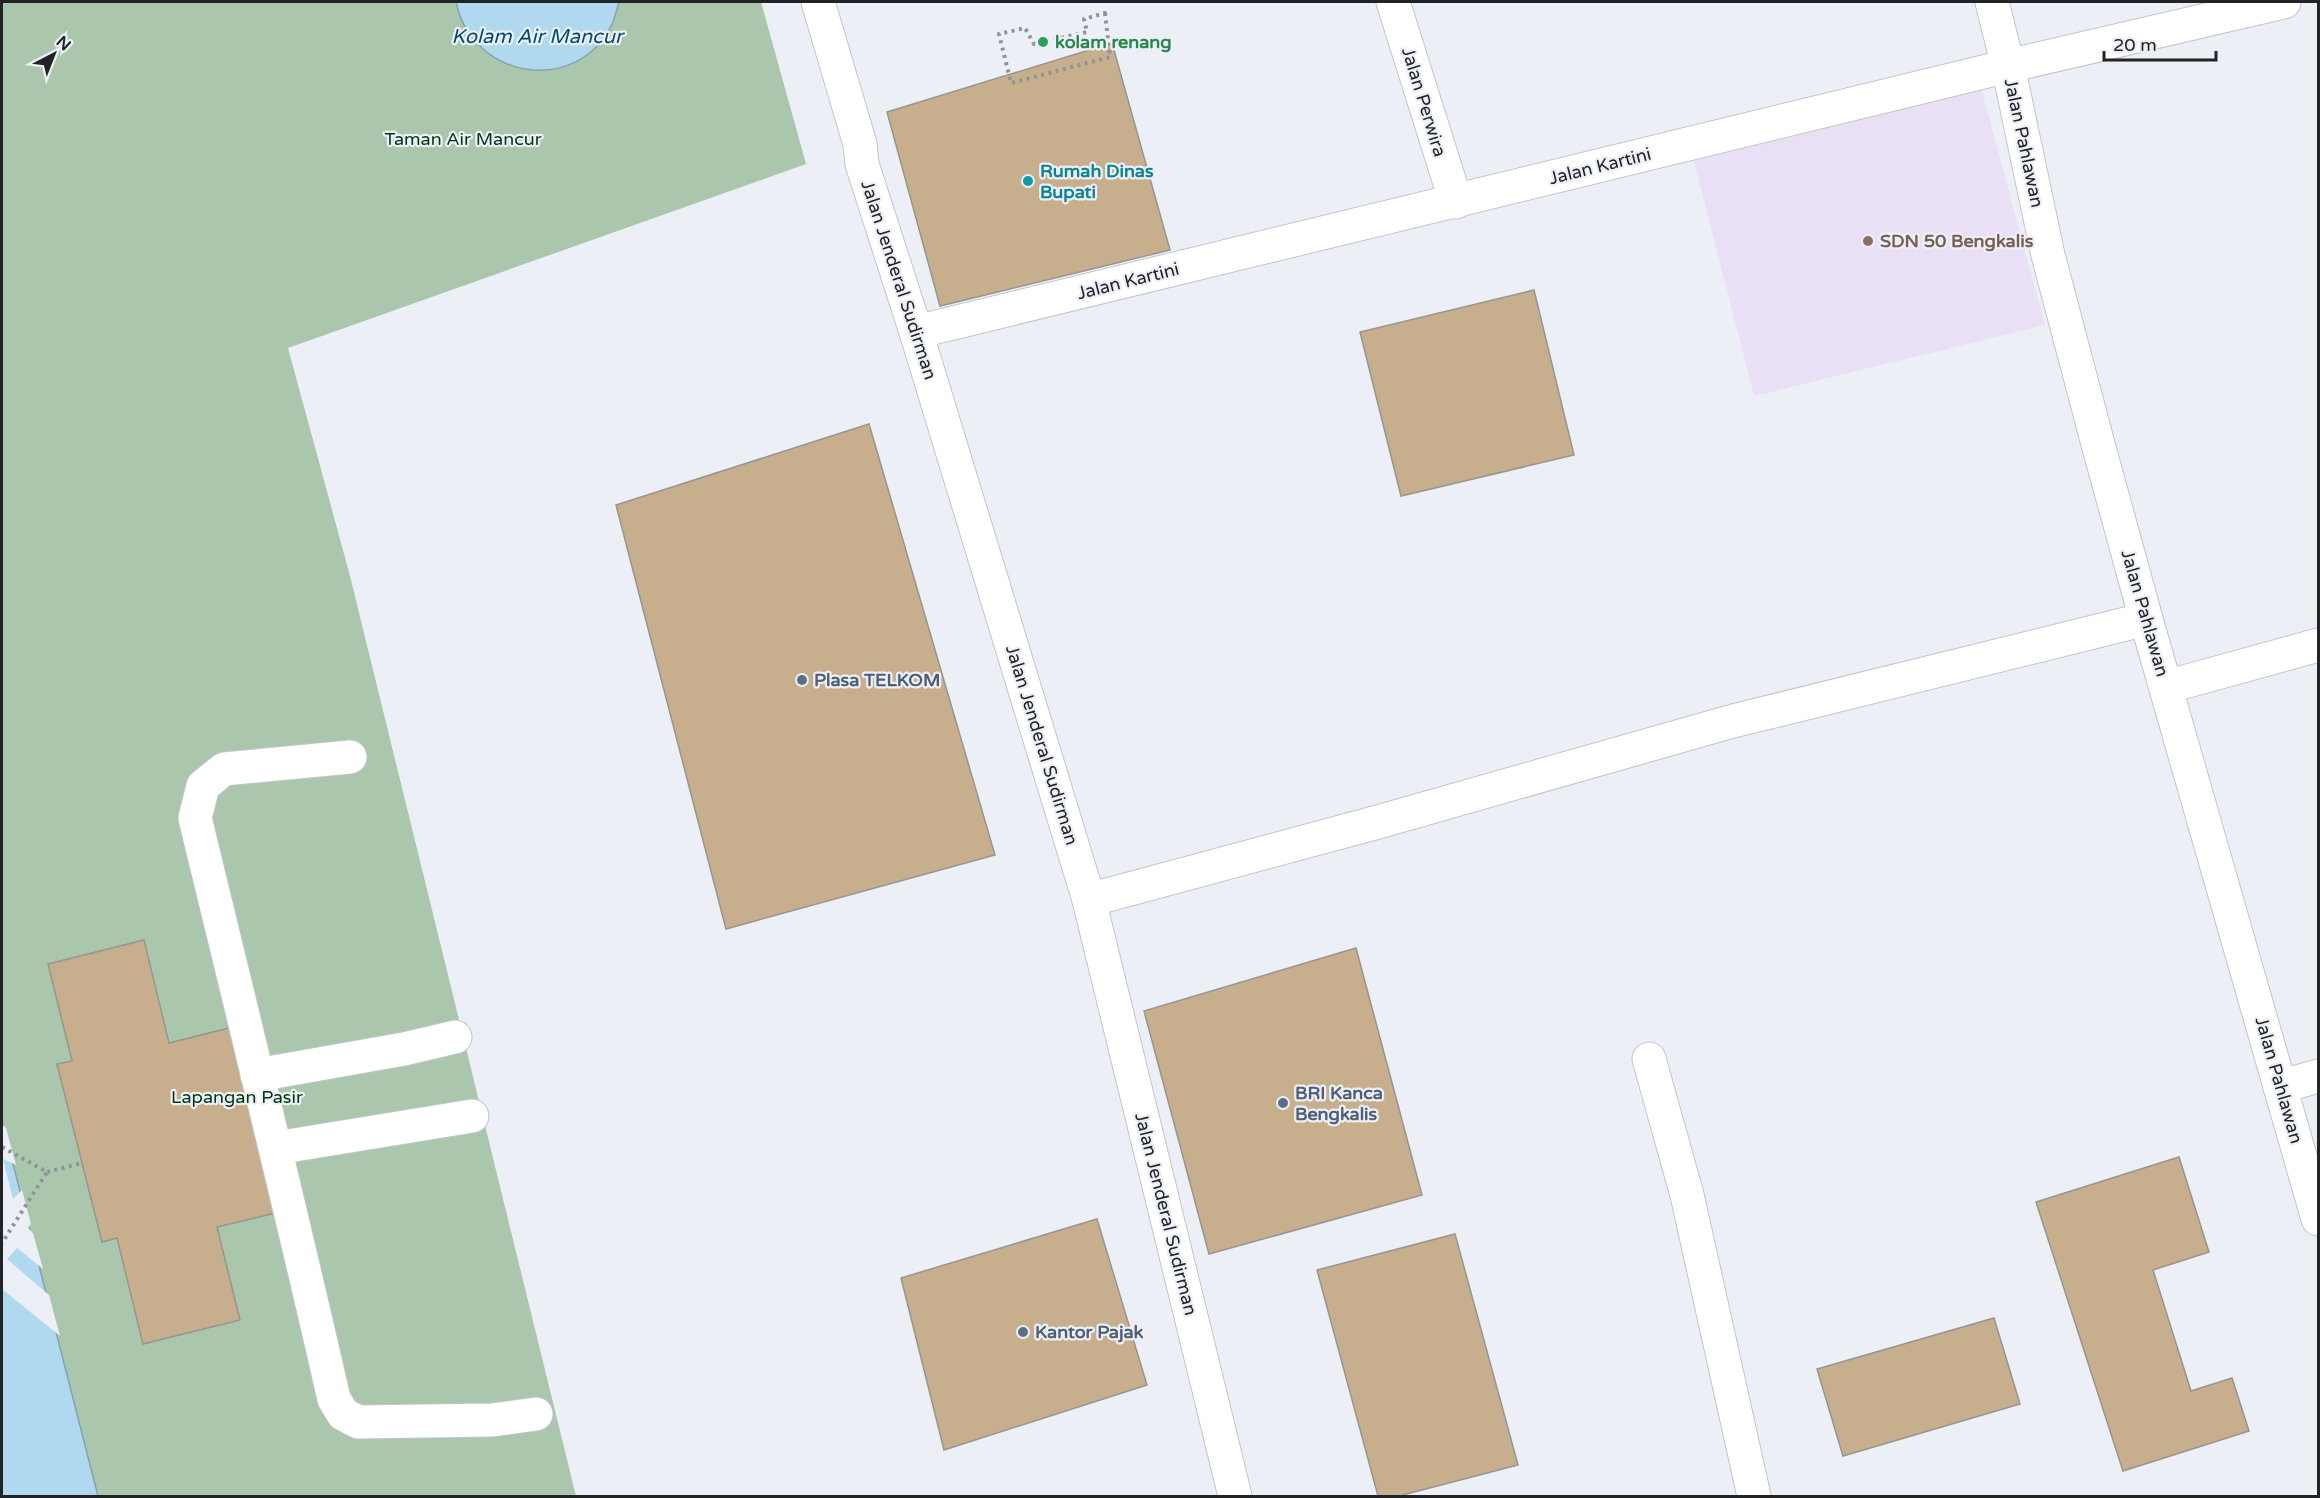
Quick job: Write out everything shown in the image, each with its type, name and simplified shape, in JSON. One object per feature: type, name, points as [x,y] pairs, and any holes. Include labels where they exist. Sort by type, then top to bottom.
[{"type":"street","name":"Jalan Jenderal Sudirman","points":[[818,2],[860,144],[862,164],[916,332],[1089,900],[1235,1497]]},
{"type":"street","name":"Jalan Perwira","points":[[1393,2],[1456,202]]},
{"type":"street","name":"Jalan Pahlawan","points":[[1992,2],[2048,255],[2146,619],[2319,1220]]},
{"type":"street","name":"Jalan Kartini","points":[[916,332],[2008,66],[2284,2]]},
{"type":"street","points":[[1089,900],[1378,822],[1733,721],[2146,619]]},
{"type":"street","points":[[2166,687],[2319,645]]},
{"type":"street","points":[[350,757],[224,769],[203,786],[195,818],[276,1148],[334,1399],[343,1414],[358,1422],[492,1420],[536,1414]]},
{"type":"street","points":[[257,1076],[404,1049],[455,1036]]},
{"type":"street","points":[[1649,1059],[1688,1195],[1754,1497]]},
{"type":"street","points":[[2280,1087],[2319,1076]]},
{"type":"street","points":[[276,1148],[472,1116]]},
{"type":"path","points":[[1106,13],[1110,57],[1011,83],[999,34],[1025,28],[1034,44],[1087,32],[1084,19],[1106,13]]},
{"type":"path","points":[[2,1147],[47,1172]]},
{"type":"path","points":[[2,1243],[47,1172],[82,1163]]},
{"type":"shaded area","name":"SDN 50 Bengkalis","points":[[1981,88],[2045,325],[1754,396],[1693,157]]},
{"type":"green space","name":"Lapangan Pasir","points":[[2,2],[761,2],[806,164],[288,348],[350,576],[576,1496],[98,1496],[2,1121]]},
{"type":"water","name":"Kolam Air Mancur","points":[[456,2],[619,2],[612,24],[596,47],[575,62],[551,69],[527,69],[503,62],[482,48],[466,28]]},
{"type":"water","points":[[2,1121],[98,1496],[2,1496]]},
{"type":"pier","points":[[2,1124],[6,1128],[16,1165],[3,1159],[13,1199],[22,1190],[31,1224],[28,1228],[33,1233],[43,1269],[17,1248],[7,1259],[49,1295],[60,1336],[2,1289]]},
{"type":"building","name":"Rumah Dinas Bupati","points":[[1112,43],[1170,250],[940,306],[887,112]]},
{"type":"building","points":[[1534,290],[1574,455],[1401,496],[1360,332]]},
{"type":"building","name":"Plasa TELKOM","points":[[869,424],[995,855],[726,929],[616,505]]},
{"type":"building","points":[[144,940],[169,1043],[233,1027],[280,1212],[217,1227],[240,1320],[143,1344],[117,1238],[102,1242],[57,1064],[72,1061],[48,964]]},
{"type":"building","name":"BRI Kanca Bengkalis","points":[[1356,948],[1422,1195],[1209,1254],[1144,1011]]},
{"type":"building","points":[[2179,1157],[2209,1252],[2153,1270],[2191,1391],[2232,1378],[2249,1431],[2123,1471],[2036,1202]]},
{"type":"building","name":"Kantor Pajak","points":[[1097,1219],[1147,1385],[944,1450],[901,1278]]},
{"type":"building","points":[[1455,1234],[1518,1465],[1399,1496],[1378,1496],[1317,1270]]},
{"type":"building","points":[[1994,1318],[2020,1404],[1843,1456],[1817,1369]]},
{"type":"place","name":"kolam renang","points":[[1043,42]]},
{"type":"place","name":"Rumah Dinas Bupati","points":[[1028,181]]},
{"type":"place","name":"SDN 50 Bengkalis","points":[[1868,241]]},
{"type":"place","name":"Plasa TELKOM","points":[[802,680]]},
{"type":"place","name":"BRI Kanca Bengkalis","points":[[1283,1103]]},
{"type":"place","name":"Kantor Pajak","points":[[1023,1332]]},
{"type":"park label","name":"Taman Air Mancur","points":[[463,139]]}]
